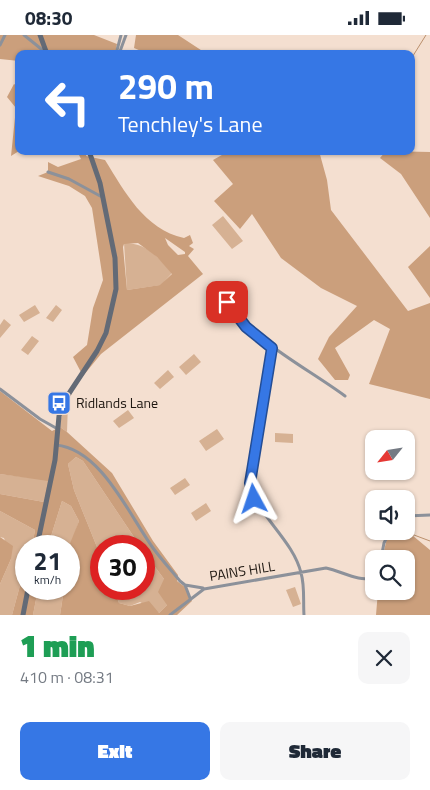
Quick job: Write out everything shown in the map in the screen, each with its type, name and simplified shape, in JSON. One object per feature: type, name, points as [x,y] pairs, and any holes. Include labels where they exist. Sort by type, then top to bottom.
[{"type":"main road","points":[[40,35],[46,50]]},
{"type":"main road","points":[[39,535],[56,445],[56,428],[64,401],[97,351],[110,320],[116,276],[103,198],[90,155]]},
{"type":"main road","points":[[24,615],[26,600]]},
{"type":"street","points":[[0,45],[5,35]]},
{"type":"street","points":[[24,35],[42,50]]},
{"type":"street","points":[[118,50],[120,35]]},
{"type":"street","points":[[119,50],[126,35]]},
{"type":"street","points":[[48,172],[69,179],[103,198]]},
{"type":"street","points":[[227,302],[246,327],[272,348],[345,396]]},
{"type":"street","points":[[272,348],[251,491],[284,540],[301,572],[304,615]]},
{"type":"street","points":[[0,389],[40,419],[56,428]]},
{"type":"street","points":[[56,445],[69,447],[78,452],[99,471],[122,499],[152,547],[180,581],[185,585],[204,589]]},
{"type":"street","points":[[415,516],[430,515]]},
{"type":"street","name":"PAINS HILL","points":[[170,615],[204,589],[326,568],[339,570],[360,579],[365,578]]},
{"type":"street","points":[[185,585],[190,598]]},
{"type":"shaded area","points":[[0,35],[94,35],[117,44],[116,50],[15,50],[15,61],[0,59]]},
{"type":"shaded area","points":[[136,35],[178,35],[201,50],[139,50],[134,48]]},
{"type":"shaded area","points":[[14,84],[15,107],[7,97]]},
{"type":"shaded area","points":[[15,118],[15,154],[11,156]]},
{"type":"shaded area","points":[[415,152],[430,152],[430,218],[401,174],[380,158],[383,155],[415,155]]},
{"type":"shaded area","points":[[79,155],[105,160],[128,196],[147,218],[158,227],[170,233],[184,238],[190,235],[193,243],[189,246],[194,249],[188,256],[203,274],[101,354],[83,376],[73,357],[87,345],[93,308],[103,280],[92,208],[85,196],[69,186],[38,176],[48,172],[48,162],[58,167],[81,159]],"holes":[[[165,238],[185,252],[185,254],[178,255],[168,245]],[[138,243],[157,257],[172,274],[160,285],[127,290],[124,244]]]},
{"type":"shaded area","points":[[222,155],[320,155],[327,180],[331,210],[408,311],[430,303],[430,399],[369,384],[390,329],[374,320],[335,348],[350,375],[348,380],[335,380],[318,359],[329,337],[357,306],[321,288],[281,258],[252,214],[240,229],[214,201],[233,184],[213,160]]},
{"type":"shaded area","points":[[223,216],[243,241],[232,249],[212,225]]},
{"type":"shaded area","points":[[124,243],[146,248],[157,256],[172,273],[161,285],[127,290]]},
{"type":"shaded area","points":[[430,246],[430,298],[408,267]]},
{"type":"shaded area","points":[[35,305],[40,313],[24,322],[19,315]]},
{"type":"shaded area","points":[[56,305],[62,310],[53,322],[46,318]]},
{"type":"shaded area","points":[[4,319],[11,325],[0,338],[0,325]]},
{"type":"shaded area","points":[[32,336],[39,341],[28,355],[21,350]]},
{"type":"shaded area","points":[[194,354],[201,362],[186,375],[179,367]]},
{"type":"shaded area","points":[[168,370],[174,377],[160,389],[154,383]]},
{"type":"shaded area","points":[[0,391],[52,431],[60,427],[67,432],[112,473],[149,535],[133,535],[83,461],[76,457],[68,464],[74,490],[92,535],[90,535],[90,600],[118,600],[119,603],[130,606],[149,601],[159,613],[167,605],[158,592],[164,579],[155,567],[155,544],[178,575],[177,581],[185,587],[192,601],[177,615],[60,615],[62,600],[80,600],[80,535],[73,535],[79,521],[71,506],[62,501],[51,535],[34,535],[35,530],[0,511],[0,494],[44,502],[48,481],[0,474]]},
{"type":"shaded area","points":[[72,393],[68,403],[67,432],[60,427],[60,422],[65,405]]},
{"type":"shaded area","points":[[128,410],[134,418],[119,428],[113,421]]},
{"type":"shaded area","points":[[217,429],[224,439],[206,451],[199,441]]},
{"type":"shaded area","points":[[275,433],[293,434],[293,443],[275,442]]},
{"type":"shaded area","points":[[76,457],[83,461],[133,535],[92,535],[74,490],[68,464]]},
{"type":"shaded area","points":[[0,474],[49,480],[44,502],[0,494]]},
{"type":"shaded area","points":[[185,478],[190,485],[175,495],[170,488]]},
{"type":"shaded area","points":[[62,501],[71,506],[79,521],[74,535],[51,535]]},
{"type":"shaded area","points":[[206,503],[211,511],[196,521],[191,513]]},
{"type":"shaded area","points":[[0,511],[35,530],[34,535],[15,535],[16,600],[12,615],[0,615],[0,584],[11,559],[4,538],[0,537]]},
{"type":"shaded area","points":[[0,537],[13,546],[11,559],[0,584]]},
{"type":"shaded area","points":[[415,538],[430,550],[430,615],[376,615],[377,600],[415,600],[415,550],[384,550],[387,540],[415,540]]},
{"type":"shaded area","points":[[155,567],[164,579],[167,605],[159,613],[140,602],[130,606],[119,603],[118,600],[155,600]]},
{"type":"shaded area","points":[[295,587],[301,604],[293,607],[286,590]]},
{"type":"shaded area","points":[[16,600],[36,600],[33,615],[12,615]]},
{"type":"shaded area","points":[[36,600],[62,600],[60,615],[33,615]]},
{"type":"waterway","points":[[415,53],[426,35]]},
{"type":"waterway","points":[[415,535],[430,541]]},
{"type":"place","name":"Ridlands Lane","points":[[59,403]]},
{"type":"route","points":[[227,302],[246,327],[272,348],[250,483],[254,499]]}]
